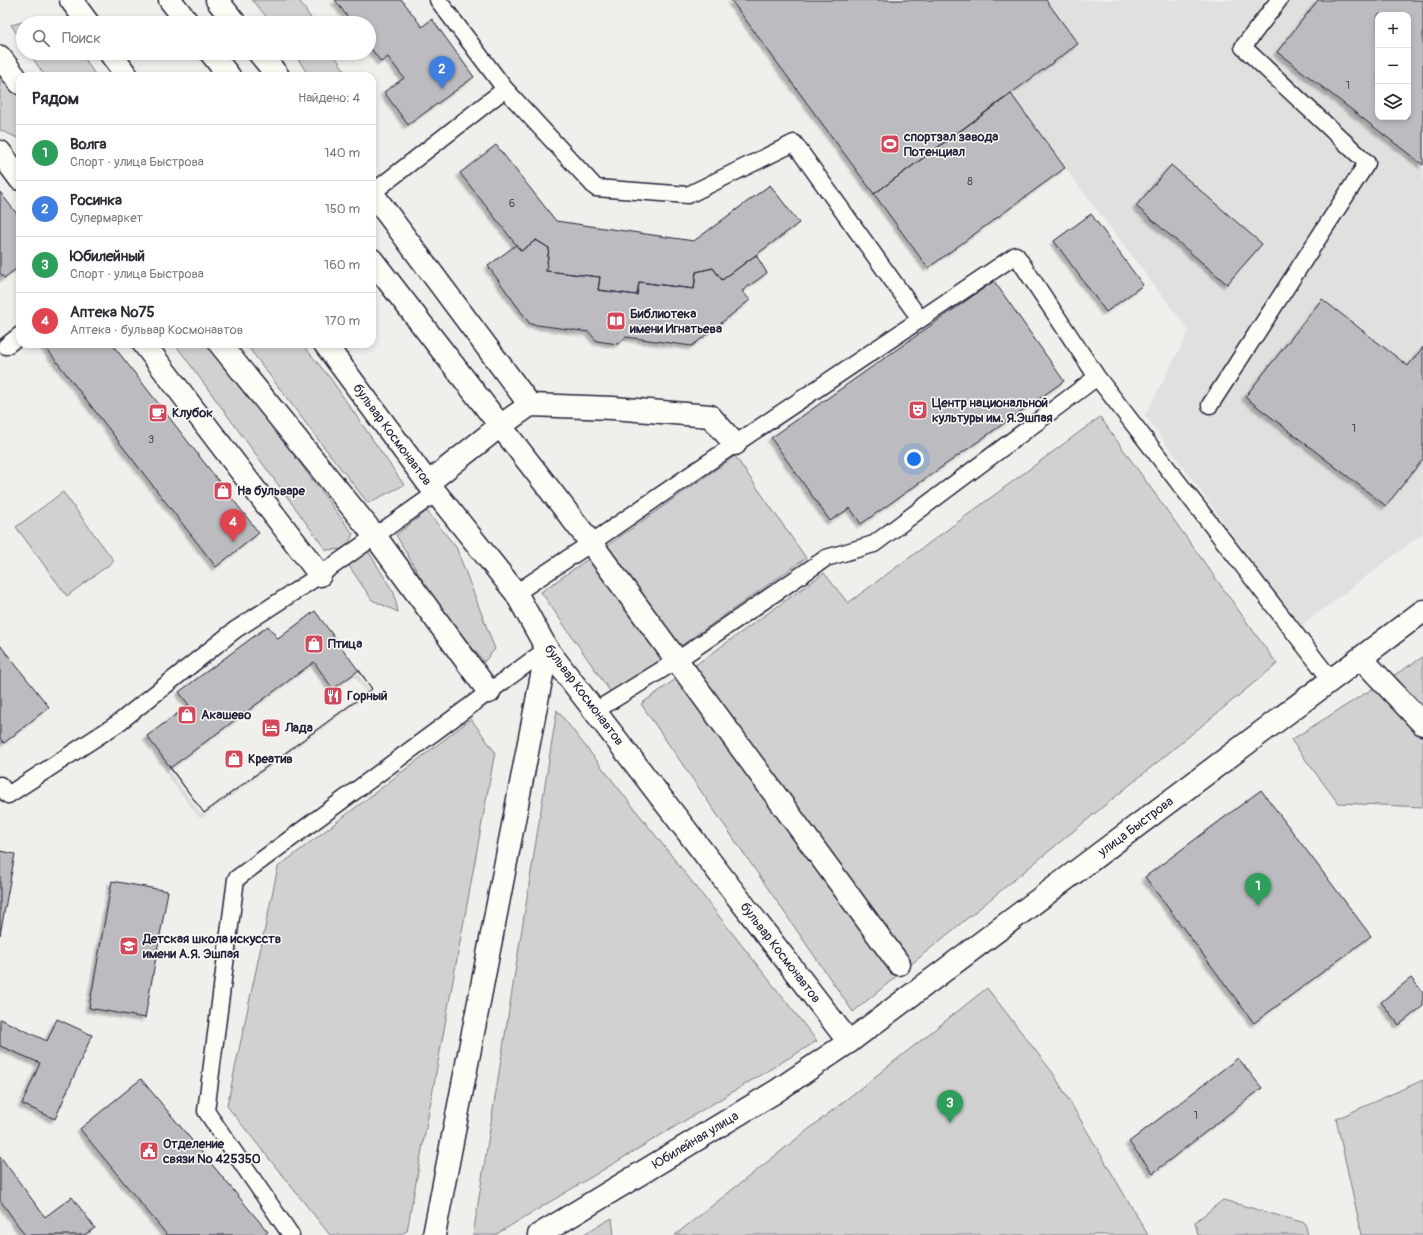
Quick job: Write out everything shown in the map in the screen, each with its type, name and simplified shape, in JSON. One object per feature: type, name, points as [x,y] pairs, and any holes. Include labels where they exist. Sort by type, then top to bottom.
[{"type":"street","points":[[71,0],[83,16]]},
{"type":"street","points":[[170,0],[183,16]]},
{"type":"street","points":[[217,0],[230,16]]},
{"type":"street","points":[[0,57],[16,78]]},
{"type":"street","points":[[115,60],[124,72]]},
{"type":"street","points":[[217,60],[226,72]]},
{"type":"street","points":[[265,60],[275,72]]},
{"type":"street","points":[[0,152],[16,174]]},
{"type":"street","points":[[376,198],[530,405]]},
{"type":"street","points":[[376,265],[591,543],[899,964]]},
{"type":"street","points":[[147,348],[320,575]]},
{"type":"street","points":[[223,348],[375,536],[489,692]]},
{"type":"street","name":"бульвар Космонавтов","points":[[328,348],[432,488],[516,593],[547,649],[849,1042]]},
{"type":"street","points":[[432,488],[500,426],[530,405],[614,408],[710,416],[735,444]]},
{"type":"street","name":"улица Быстрова","points":[[849,1042],[1423,611]]},
{"type":"street","points":[[434,1235],[547,649]]},
{"type":"street","points":[[1361,658],[1423,724]]},
{"type":"street","name":"Юбилейная улица","points":[[539,1235],[775,1092],[849,1042]]},
{"type":"lane","points":[[438,0],[505,89],[596,188],[688,195],[794,143],[920,319]]},
{"type":"lane","points":[[1210,405],[1367,163],[1243,47],[1279,0]]},
{"type":"lane","points":[[376,190],[505,89]]},
{"type":"lane","points":[[516,593],[1016,255],[1097,377],[1331,680]]},
{"type":"lane","points":[[6,346],[16,338]]},
{"type":"lane","points":[[595,711],[676,661],[826,558],[874,544],[1097,377]]},
{"type":"lane","points":[[3,793],[117,724],[235,630],[320,575],[375,536],[432,488]]},
{"type":"lane","points":[[291,1235],[206,1111],[236,879],[547,649]]},
{"type":"shaded area","points":[[252,0],[299,0],[309,16],[266,16]]},
{"type":"shaded area","points":[[1046,0],[1423,0],[1423,533],[1300,627],[1145,415],[1189,331],[1065,168],[1011,94],[1078,44]]},
{"type":"shaded area","points":[[16,24],[16,32],[11,25]]},
{"type":"shaded area","points":[[34,60],[86,60],[93,72],[42,72]]},
{"type":"shaded area","points":[[299,60],[338,60],[345,72],[306,72]]},
{"type":"shaded area","points":[[2,70],[16,89],[16,137],[0,130],[0,71]]},
{"type":"shaded area","points":[[178,348],[214,348],[353,534],[346,549],[326,550]]},
{"type":"shaded area","points":[[249,348],[305,348],[330,378],[404,485],[368,503]]},
{"type":"shaded area","points":[[1100,417],[1277,664],[853,1012],[641,704],[824,573],[848,603]]},
{"type":"shaded area","points":[[735,456],[806,558],[612,694],[541,592]]},
{"type":"shaded area","points":[[63,492],[114,561],[67,596],[16,527]]},
{"type":"shaded area","points":[[427,511],[456,547],[495,649],[484,662],[433,599],[396,535]]},
{"type":"shaded area","points":[[368,551],[394,593],[398,612],[372,600],[347,563]]},
{"type":"shaded area","points":[[1423,657],[1423,807],[1338,803],[1291,740]]},
{"type":"shaded area","points":[[557,710],[817,1041],[495,1235],[473,1235]]},
{"type":"shaded area","points":[[471,719],[495,752],[407,1231],[399,1235],[330,1235],[227,1106],[278,867]]},
{"type":"shaded area","points":[[987,988],[1053,1073],[1148,1235],[675,1235]]},
{"type":"shaded area","points":[[1423,1080],[1423,1235],[1362,1235],[1336,1119]]},
{"type":"shaded area","points":[[1223,1200],[1305,1223],[1308,1235],[1198,1235],[1195,1222]]},
{"type":"shaded area","points":[[612,1218],[614,1235],[582,1235]]},
{"type":"building","points":[[335,0],[402,0],[422,27],[432,19],[474,77],[408,125],[384,92],[404,78],[388,57],[381,62],[376,55],[376,16],[347,16]]},
{"type":"building","name":"спортзал завода Потенциал","points":[[731,0],[1046,0],[1078,44],[874,194]]},
{"type":"building","points":[[1318,0],[1423,0],[1423,165],[1277,52]]},
{"type":"building","points":[[1011,94],[1065,168],[928,268],[874,194]]},
{"type":"building","points":[[496,145],[556,221],[694,241],[770,185],[799,223],[722,280],[713,268],[696,272],[694,289],[639,282],[637,295],[598,290],[600,277],[546,271],[549,248],[536,240],[521,251],[460,173]]},
{"type":"building","points":[[1171,165],[1262,244],[1227,284],[1136,206]]},
{"type":"building","points":[[0,192],[16,213],[16,269],[4,278],[0,273]]},
{"type":"building","points":[[1091,214],[1143,285],[1106,312],[1054,241]]},
{"type":"building","points":[[536,240],[549,248],[546,271],[600,277],[598,290],[637,295],[639,282],[694,289],[696,272],[713,268],[722,280],[756,255],[767,273],[742,291],[750,300],[692,346],[626,337],[618,344],[597,341],[589,332],[530,324],[488,266],[516,245],[521,251]]},
{"type":"building","name":"Центр национальной культуры им. Я.Эшпая","points":[[994,281],[1064,381],[861,524],[850,508],[830,521],[771,438]]},
{"type":"building","points":[[1322,299],[1408,366],[1423,347],[1423,459],[1386,506],[1245,397]]},
{"type":"building","points":[[46,348],[115,348],[259,533],[216,567]]},
{"type":"building","points":[[315,611],[372,689],[204,813],[147,736],[189,705],[179,692],[268,626],[278,639]]},
{"type":"building","points":[[0,645],[49,707],[4,743],[0,738]]},
{"type":"building","name":"Лада","points":[[314,662],[333,689],[359,670],[372,689],[204,813],[170,768]]},
{"type":"building","points":[[1261,790],[1371,936],[1254,1023],[1145,877]]},
{"type":"building","points":[[0,851],[15,854],[0,935]]},
{"type":"building","name":"Детская школа искусств имени А.Я. Эшпая","points":[[112,881],[168,891],[145,1018],[89,1008]]},
{"type":"building","points":[[1411,978],[1423,992],[1423,1006],[1399,1025],[1381,1002]]},
{"type":"building","points":[[0,1019],[47,1041],[57,1019],[92,1035],[55,1119],[22,1104],[40,1063],[0,1046]]},
{"type":"building","points":[[1238,1058],[1262,1088],[1153,1173],[1129,1142]]},
{"type":"building","name":"Отделение связи № 425350","points":[[141,1079],[268,1232],[264,1235],[167,1235],[80,1129]]},
{"type":"building","points":[[0,1156],[45,1217],[72,1197],[95,1228],[84,1235],[25,1235],[0,1200]]},
{"type":"place","name":"Росинка","points":[[442,89]]},
{"type":"place","name":"спортзал завода Потенциал","points":[[890,144]]},
{"type":"place","name":"Библиотека имени Игнатьева","points":[[616,321]]},
{"type":"place","name":"Центр национальной культуры им. Я.Эшпая","points":[[918,410]]},
{"type":"place","name":"Клубок","points":[[158,413]]},
{"type":"place","name":"На бульваре","points":[[223,491]]},
{"type":"place","name":"Аптека №75","points":[[233,542]]},
{"type":"place","name":"Птица","points":[[314,644]]},
{"type":"place","name":"Горный","points":[[333,696]]},
{"type":"place","name":"Акашево","points":[[187,715]]},
{"type":"place","name":"Лада","points":[[271,728]]},
{"type":"place","name":"Креатив","points":[[234,759]]},
{"type":"place","name":"Волга","points":[[1258,906]]},
{"type":"place","name":"Детская школа искусств имени А.Я. Эшпая","points":[[129,946]]},
{"type":"place","name":"Юбилейный","points":[[950,1123]]},
{"type":"place","name":"Отделение связи № 425350","points":[[149,1151]]}]
